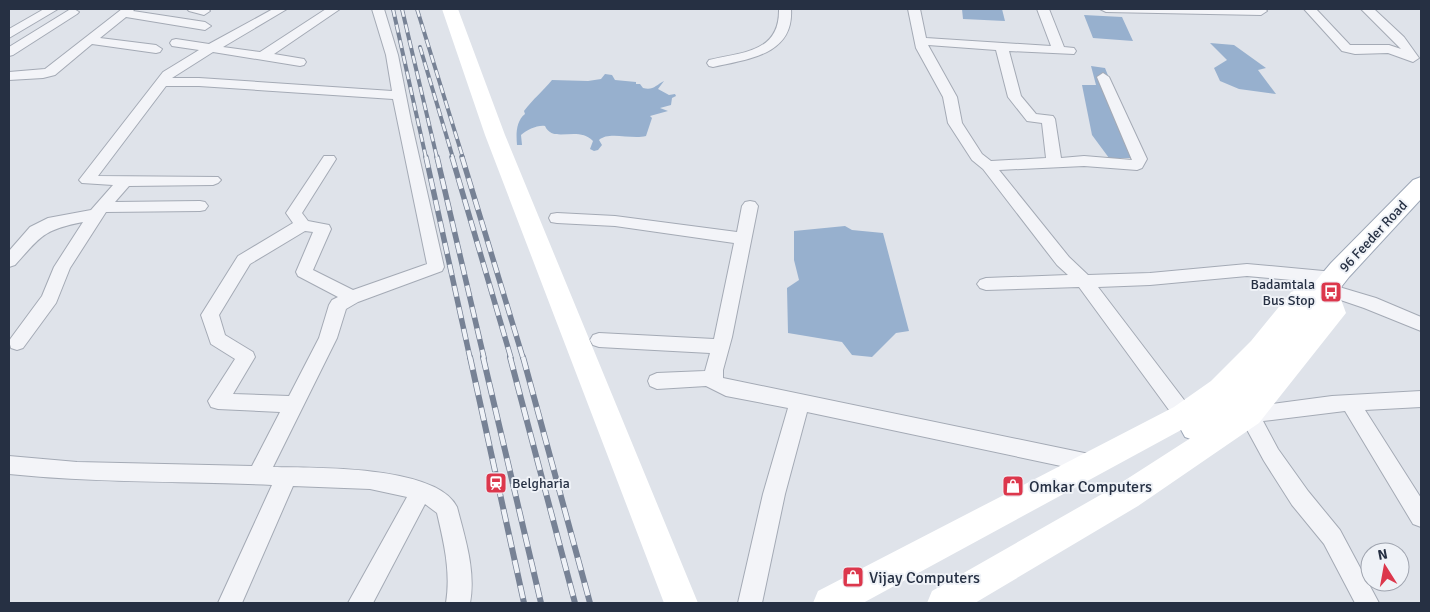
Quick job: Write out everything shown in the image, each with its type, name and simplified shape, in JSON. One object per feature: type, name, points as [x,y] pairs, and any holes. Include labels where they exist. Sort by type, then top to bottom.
[{"type":"main road","name":"96 Feeder Road","points":[[1190,422],[1243,388],[1330,283],[1421,185]]},
{"type":"street","points":[[9,34],[52,9]]},
{"type":"street","points":[[213,180],[87,180],[172,71],[281,9]]},
{"type":"street","points":[[261,57],[334,9]]},
{"type":"street","points":[[258,476],[328,338],[338,305],[352,297],[436,267],[392,55],[378,9]]},
{"type":"street","points":[[450,9],[495,135],[681,603]]},
{"type":"street","points":[[713,62],[752,55],[773,45],[780,36],[784,26],[785,9]]},
{"type":"street","points":[[914,9],[920,41],[950,97],[955,123],[977,156],[988,166],[1062,261],[1084,282],[1190,422]]},
{"type":"street","points":[[920,41],[1065,50],[1044,9]]},
{"type":"street","points":[[1106,9],[1261,11]]},
{"type":"street","points":[[1310,9],[1346,48],[1355,50],[1389,49],[1417,61]]},
{"type":"street","points":[[1368,9],[1400,40],[1417,61]]},
{"type":"street","points":[[9,76],[47,74],[126,11],[205,26]]},
{"type":"street","points":[[9,52],[73,12]]},
{"type":"street","points":[[108,24],[170,31]]},
{"type":"street","points":[[88,40],[156,50]]},
{"type":"street","points":[[176,43],[300,62]]},
{"type":"street","points":[[1000,45],[1015,97],[1032,118],[1048,119],[1054,162]]},
{"type":"street","points":[[988,166],[1084,161],[1137,165],[1140,159],[1103,78]]},
{"type":"street","points":[[162,82],[199,82],[399,95]]},
{"type":"street","points":[[329,159],[294,213],[303,225],[323,229],[304,272],[352,297]]},
{"type":"street","points":[[17,343],[50,298],[62,267],[100,210],[125,181]]},
{"type":"street","points":[[11,256],[36,232],[54,222],[100,210],[200,206]]},
{"type":"street","points":[[750,206],[713,382],[726,388],[800,401],[1094,464]]},
{"type":"street","points":[[557,218],[615,221],[742,238]]},
{"type":"street","points":[[293,404],[218,401],[246,357],[218,339],[210,315],[244,260],[303,225]]},
{"type":"street","points":[[986,284],[1150,279],[1247,270],[1330,283],[1370,303],[1421,324]]},
{"type":"street","points":[[944,603],[1127,496],[1249,416],[1333,313],[1330,283]]},
{"type":"street","points":[[830,603],[1094,464],[1190,422],[1260,348],[1300,298],[1330,283]]},
{"type":"street","points":[[599,340],[721,346]]},
{"type":"street","points":[[657,381],[714,378]]},
{"type":"street","points":[[1249,416],[1350,403],[1421,399]]},
{"type":"street","points":[[750,603],[774,494],[800,401]]},
{"type":"street","points":[[1350,403],[1421,517]]},
{"type":"street","points":[[1249,416],[1271,455],[1300,498],[1332,537],[1367,603]]},
{"type":"street","points":[[9,465],[77,471],[187,472],[370,480],[422,490],[446,507],[458,564],[460,595],[458,603]]},
{"type":"street","points":[[230,603],[286,477]]},
{"type":"street","points":[[360,603],[422,490]]},
{"type":"water","points":[[962,9],[1002,9],[1005,21],[963,19]]},
{"type":"water","points":[[1084,15],[1122,17],[1133,41],[1093,38]]},
{"type":"water","points":[[1210,43],[1234,45],[1266,68],[1258,70],[1276,94],[1239,89],[1220,81],[1214,68],[1227,60]]},
{"type":"water","points":[[1091,66],[1105,68],[1141,158],[1109,158],[1092,135],[1082,85],[1096,85]]},
{"type":"water","points":[[605,74],[612,75],[615,80],[636,82],[636,84],[640,84],[646,89],[652,88],[664,81],[658,89],[669,95],[675,94],[676,96],[672,98],[671,105],[660,108],[668,111],[650,116],[652,118],[646,136],[603,137],[599,140],[602,145],[598,150],[594,151],[590,149],[593,141],[587,136],[580,134],[554,134],[545,126],[539,126],[523,133],[521,135],[522,145],[517,145],[517,128],[525,114],[524,111],[552,80],[588,81],[601,79]]},
{"type":"water","points":[[845,226],[852,230],[883,233],[909,331],[896,333],[872,357],[852,355],[842,342],[788,333],[787,288],[799,280],[794,260],[794,231]]},
{"type":"railway","points":[[393,9],[426,158]]},
{"type":"railway","points":[[402,9],[437,158]]},
{"type":"railway","points":[[417,9],[463,158]]},
{"type":"railway","points":[[420,47],[453,158]]},
{"type":"railway","points":[[426,157],[470,358]]},
{"type":"railway","points":[[437,157],[484,358]]},
{"type":"railway","points":[[452,157],[511,358]]},
{"type":"railway","points":[[462,157],[523,358]]},
{"type":"railway","points":[[470,357],[524,603]]},
{"type":"railway","points":[[483,357],[541,603]]},
{"type":"railway","points":[[510,357],[575,603]]},
{"type":"railway","points":[[523,357],[590,603]]},
{"type":"place","name":"Badamtala Bus Stop","points":[[1331,292]]},
{"type":"place","name":"Belgharia","points":[[496,483]]},
{"type":"place","name":"Omkar Computers","points":[[1013,486]]},
{"type":"place","name":"Vijay Computers","points":[[853,577]]}]
